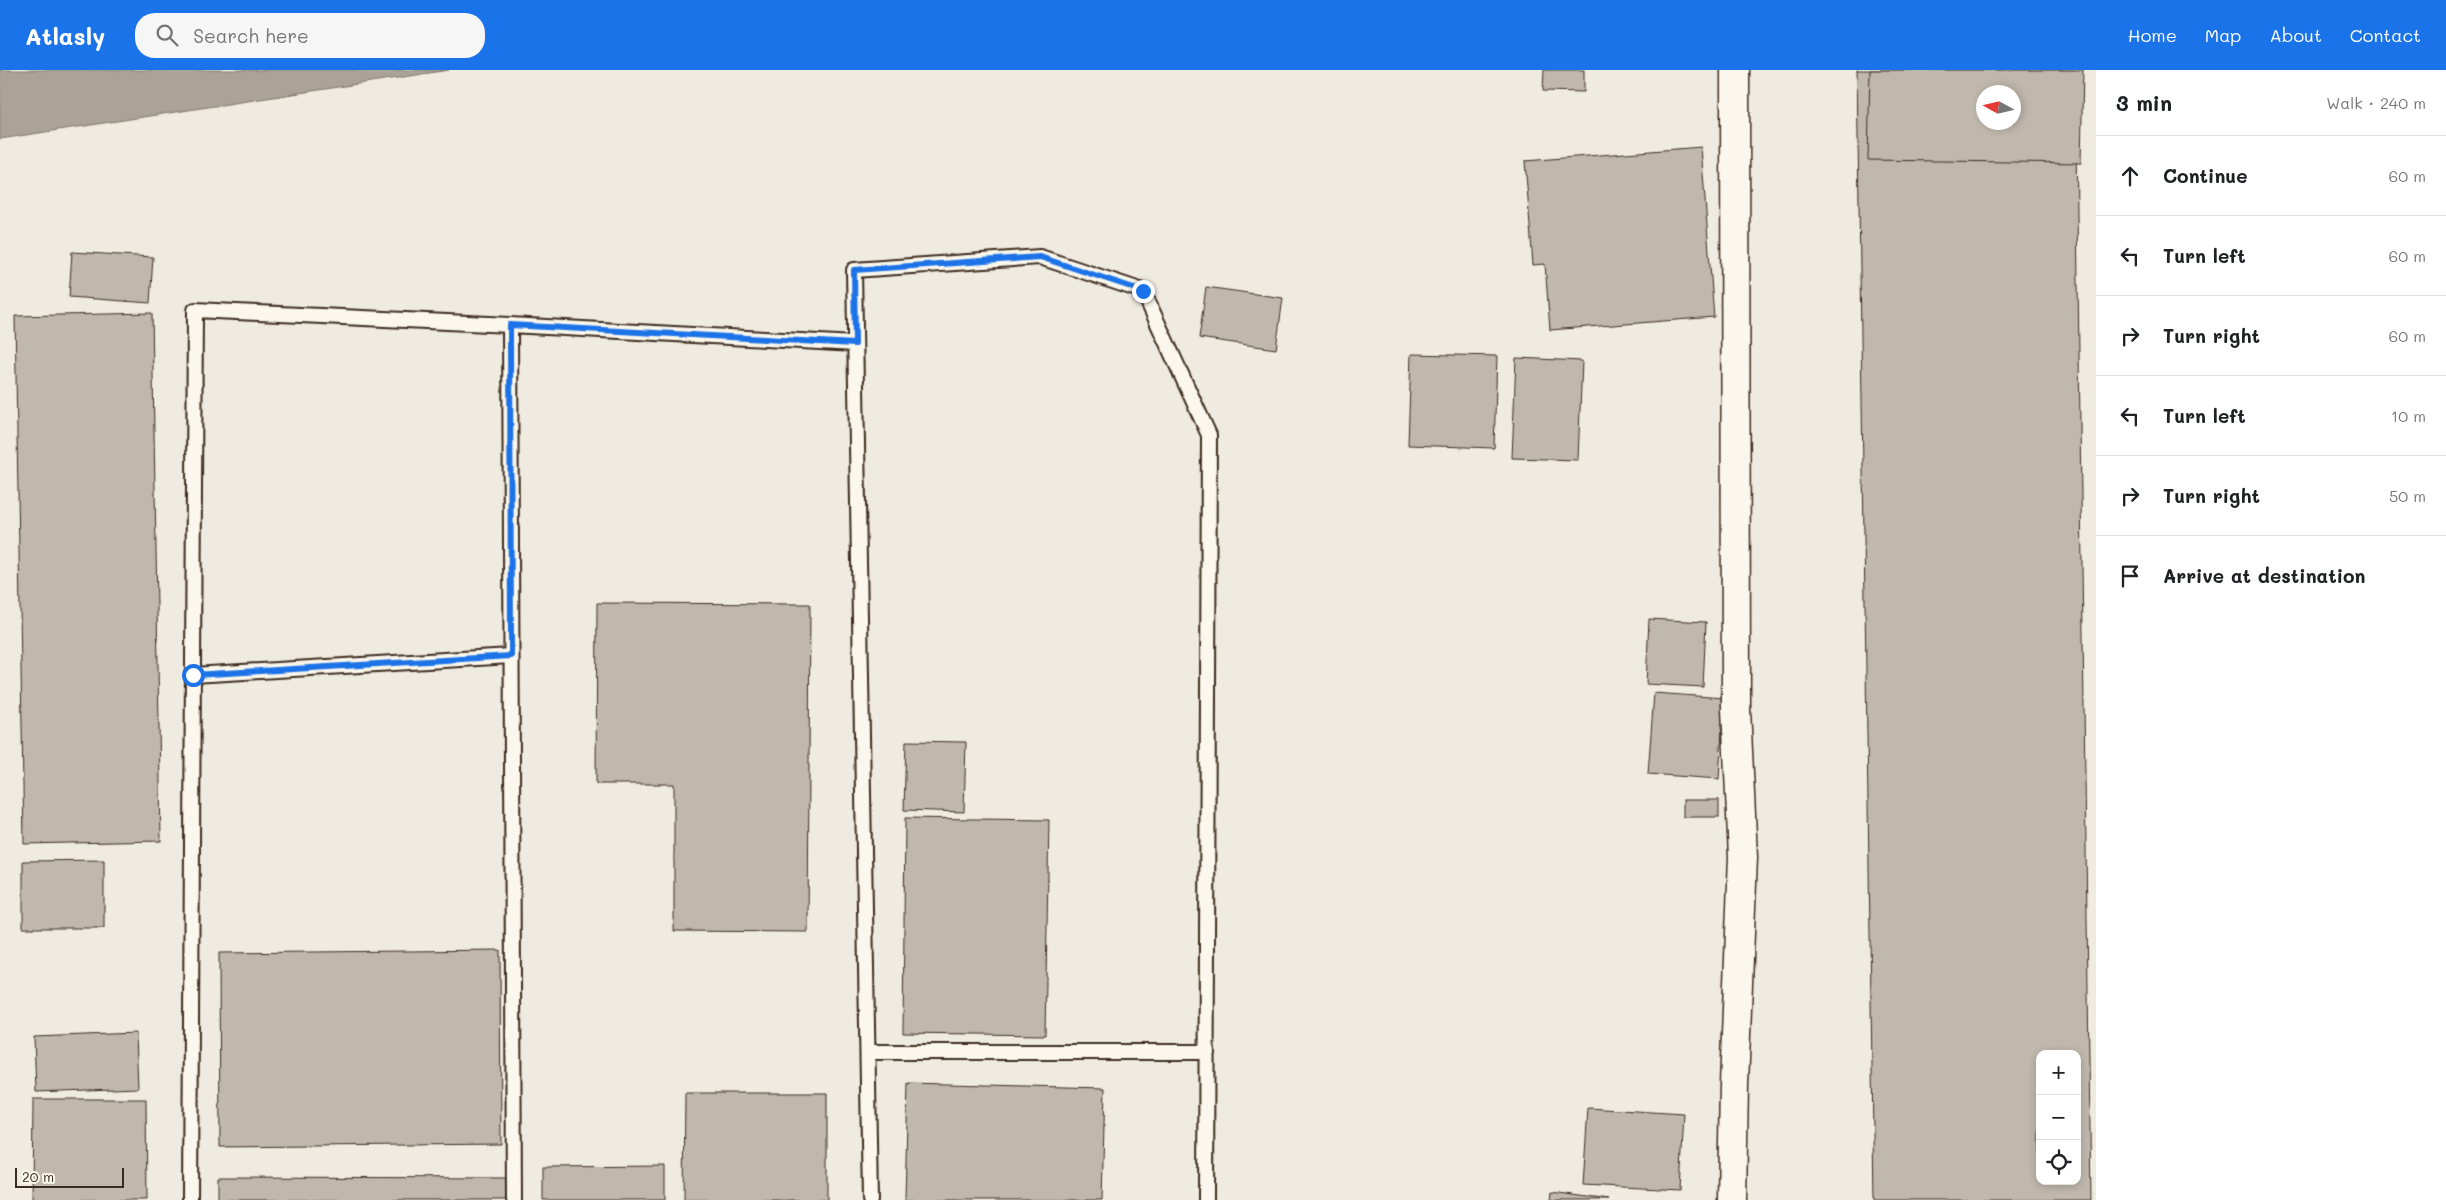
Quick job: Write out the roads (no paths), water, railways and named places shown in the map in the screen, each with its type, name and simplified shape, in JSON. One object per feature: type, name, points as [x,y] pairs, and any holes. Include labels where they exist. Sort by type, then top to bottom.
[{"type":"street","points":[[1732,1200],[1734,1085],[1743,857],[1736,709],[1735,70]]},
{"type":"lane","points":[[870,1200],[854,270],[1040,257],[1143,291],[1209,435],[1206,1200]]},
{"type":"lane","points":[[190,1200],[195,310],[855,344]]},
{"type":"lane","points":[[510,325],[514,1200]]},
{"type":"lane","points":[[193,675],[511,656]]},
{"type":"lane","points":[[868,1052],[1207,1052]]}]
